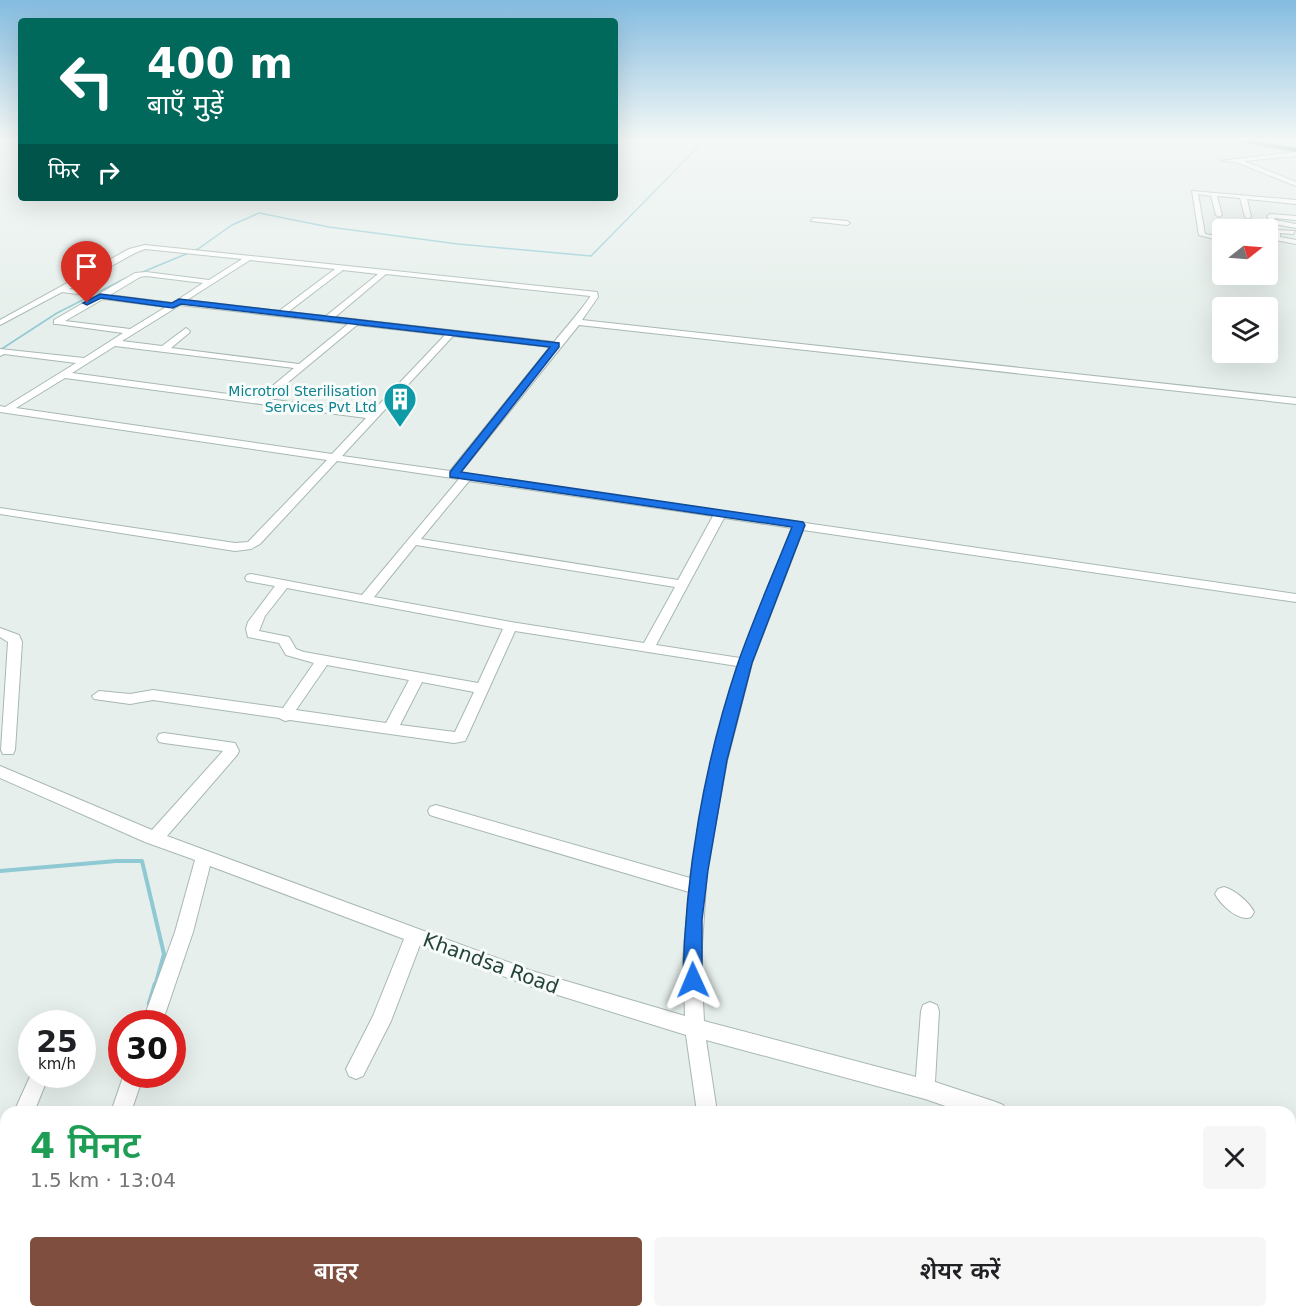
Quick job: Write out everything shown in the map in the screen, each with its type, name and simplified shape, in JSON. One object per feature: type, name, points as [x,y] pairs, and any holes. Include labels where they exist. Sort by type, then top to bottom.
[{"type":"street","points":[[1196,202],[1202,235],[1212,236]]},
{"type":"street","points":[[1198,210],[1219,213],[1216,202]]},
{"type":"street","points":[[1244,202],[1248,218]]},
{"type":"street","points":[[1266,202],[1268,212]]},
{"type":"street","points":[[1284,202],[1286,213]]},
{"type":"street","points":[[1296,218],[1270,216],[1272,222],[1296,226]]},
{"type":"street","points":[[813,220],[847,223]]},
{"type":"street","points":[[1296,233],[1277,231],[1277,239],[1296,242]]},
{"type":"street","points":[[0,324],[137,249],[145,247],[594,294],[577,322],[571,326],[454,474]]},
{"type":"street","points":[[4,410],[64,375],[249,258]]},
{"type":"street","points":[[280,314],[341,268]]},
{"type":"street","points":[[98,270],[114,272]]},
{"type":"street","points":[[328,319],[383,273]]},
{"type":"street","points":[[132,332],[57,322],[142,274],[210,282]]},
{"type":"street","points":[[62,290],[82,293]]},
{"type":"street","points":[[100,296],[452,332],[556,345]]},
{"type":"street","points":[[260,400],[355,322]]},
{"type":"street","points":[[577,322],[1296,401]]},
{"type":"street","points":[[164,349],[186,331]]},
{"type":"street","points":[[0,511],[141,534],[235,547],[246,546],[256,542],[452,332]]},
{"type":"street","points":[[114,343],[303,367]]},
{"type":"street","points":[[0,352],[86,361]]},
{"type":"street","points":[[64,375],[374,416]]},
{"type":"street","points":[[4,410],[1296,598]]},
{"type":"street","points":[[366,598],[467,476]]},
{"type":"street","points":[[648,647],[721,513]]},
{"type":"street","points":[[706,1106],[695,1028],[692,960],[697,887],[719,760],[745,663],[799,525]]},
{"type":"street","points":[[411,541],[680,585]]},
{"type":"street","points":[[250,578],[511,626],[745,663]]},
{"type":"street","points":[[284,584],[255,621],[252,632],[256,636],[284,640],[293,654],[481,688]]},
{"type":"street","points":[[99,696],[130,699],[153,695],[446,738],[460,736],[511,626]]},
{"type":"street","points":[[0,632],[14,638],[15,642],[8,750]]},
{"type":"street","points":[[285,716],[323,660]]},
{"type":"street","points":[[390,730],[417,678]]},
{"type":"street","points":[[154,838],[232,751],[230,747],[164,738]]},
{"type":"street","name":"Khandsa Road","points":[[0,772],[154,838],[562,989],[695,1028],[925,1089],[977,1106]]},
{"type":"street","points":[[436,811],[697,887]]},
{"type":"street","points":[[157,1010],[184,932],[204,857]]},
{"type":"street","points":[[1224,894],[1245,912]]},
{"type":"street","points":[[356,1069],[381,1021],[416,935]]},
{"type":"street","points":[[925,1089],[930,1011]]},
{"type":"street","points":[[26,1106],[34,1088]]},
{"type":"street","points":[[122,1106],[129,1088]]},
{"type":"waterway","points":[[138,274],[198,249],[232,225],[259,213],[329,227],[458,244],[591,256],[644,202]]},
{"type":"waterway","points":[[0,350],[57,313],[126,278]]},
{"type":"waterway","points":[[0,871],[116,861],[142,861],[164,954],[155,986]]},
{"type":"waterway","points":[[149,1004],[155,984]]},
{"type":"place","name":"Microtrol Sterilisation Services Pvt Ltd","points":[[400,428]]},
{"type":"route","points":[[87,303],[100,296],[173,305],[179,302],[556,345],[454,474],[799,525],[745,663],[719,760],[699,870],[693,920],[693,980]]}]
